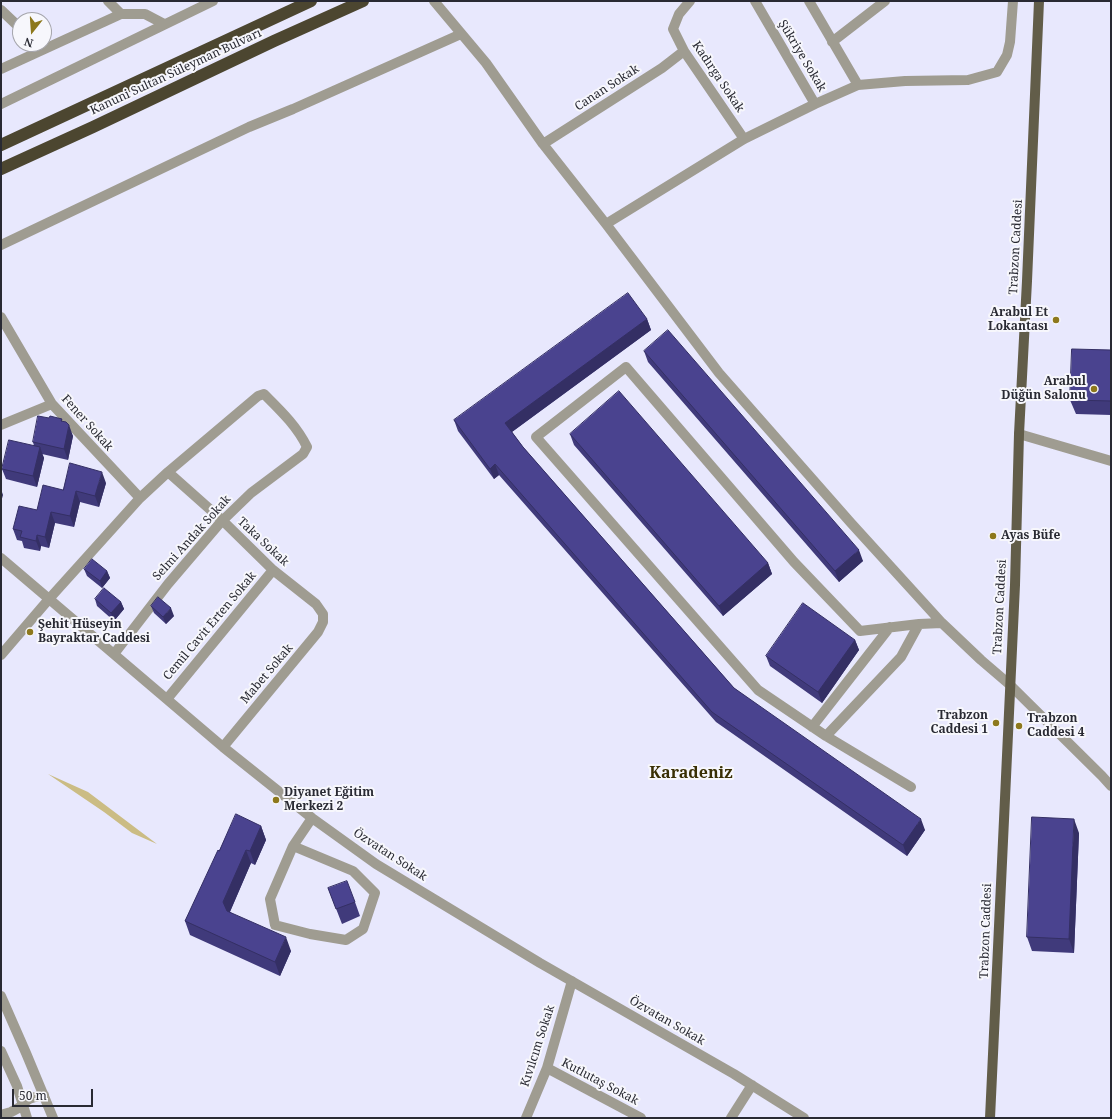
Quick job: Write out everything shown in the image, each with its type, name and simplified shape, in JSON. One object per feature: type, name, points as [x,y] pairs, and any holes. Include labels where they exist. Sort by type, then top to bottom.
[{"type":"highway","name":"Kanuni Sultan Süleyman Bulvarı","points":[[1,145],[311,1]]},
{"type":"highway","name":"Kanuni Sultan Süleyman Bulvarı","points":[[1,169],[363,1]]},
{"type":"main road","name":"Trabzon Caddesi","points":[[990,1118],[1000,934],[1009,684],[1015,585],[1019,434],[1028,281],[1040,1]]},
{"type":"street","points":[[108,1],[121,14]]},
{"type":"street","points":[[1,104],[213,1]]},
{"type":"street","points":[[434,1],[486,64],[543,144],[606,224],[719,373],[851,523],[942,623],[1009,684],[1111,786]]},
{"type":"street","name":"Kadırga Sokak","points":[[690,1],[679,14],[672,29],[684,51],[744,139]]},
{"type":"street","name":"Şükriye Sokak","points":[[754,1],[816,104]]},
{"type":"street","points":[[809,1],[858,85]]},
{"type":"street","points":[[832,42],[885,1]]},
{"type":"street","points":[[606,224],[744,139],[858,85],[905,81],[968,80],[997,72],[1007,55],[1010,42],[1013,1]]},
{"type":"street","points":[[1,10],[12,20]]},
{"type":"street","points":[[52,42],[121,14],[145,14],[164,24]]},
{"type":"street","points":[[1,245],[249,127],[461,34]]},
{"type":"street","name":"Canan Sokak","points":[[543,144],[662,68],[684,51]]},
{"type":"street","points":[[1,70],[31,52]]},
{"type":"street","name":"Fener Sokak","points":[[1,316],[52,404],[140,498]]},
{"type":"street","points":[[911,787],[826,736],[758,690],[536,437],[626,367],[794,562],[860,631],[919,624],[942,623]]},
{"type":"street","name":"Selmi Andak Sokak","points":[[114,654],[168,584],[222,520],[251,493],[303,454],[307,446],[300,433],[278,407],[264,394],[258,396],[168,472]]},
{"type":"street","points":[[1,425],[52,404]]},
{"type":"street","points":[[1019,434],[1111,461]]},
{"type":"street","points":[[1,654],[140,498],[168,472]]},
{"type":"street","name":"Taka Sokak","points":[[168,472],[222,520],[273,570],[316,604],[324,614]]},
{"type":"street","name":"Özvatan Sokak","points":[[1,558],[223,747],[312,818],[376,864],[572,981],[752,1085],[804,1118]]},
{"type":"street","name":"Cemil Cavit Erten Sokak","points":[[166,699],[273,570]]},
{"type":"street","name":"Mabet Sokak","points":[[223,747],[318,632],[323,622],[324,614]]},
{"type":"street","points":[[826,736],[901,657],[919,624]]},
{"type":"street","points":[[812,727],[890,627]]},
{"type":"street","points":[[293,846],[354,871],[375,893],[363,929],[346,940],[310,934],[274,925],[270,899],[293,846],[312,818]]},
{"type":"street","name":"Kıvılcım Sokak","points":[[526,1118],[547,1068],[572,981]]},
{"type":"street","points":[[1,996],[53,1118]]},
{"type":"street","points":[[1,1051],[17,1086],[27,1118]]},
{"type":"street","name":"Kutlutaş Sokak","points":[[547,1068],[641,1118]]},
{"type":"street","points":[[731,1118],[752,1085]]},
{"type":"street","points":[[1,1115],[22,1106],[25,1101],[44,1095]]},
{"type":"shaded area","points":[[48,774],[88,792],[157,844],[132,833]]},
{"type":"building","points":[[628,293],[647,319],[505,423],[523,447],[734,688],[921,819],[903,845],[712,712],[495,464],[490,469],[454,420]]},
{"type":"building","points":[[668,330],[859,550],[835,571],[644,351]]},
{"type":"building","name":"Arabul Düğün Salonu","points":[[1072,349],[1111,350],[1111,401],[1070,400]]},
{"type":"building","points":[[619,391],[768,563],[719,606],[570,434]]},
{"type":"building","points":[[38,416],[49,418],[50,416],[62,419],[61,421],[66,422],[69,425],[64,449],[33,442]]},
{"type":"building","points":[[9,440],[40,447],[33,476],[2,469]]},
{"type":"building","points":[[70,463],[102,472],[95,496],[76,491],[70,516],[51,512],[45,537],[37,535],[36,541],[20,537],[22,531],[13,529],[19,506],[37,510],[43,485],[63,490]]},
{"type":"building","points":[[92,559],[107,571],[100,581],[84,569]]},
{"type":"building","points":[[104,588],[121,602],[111,613],[95,599]]},
{"type":"building","points":[[158,597],[171,608],[163,617],[151,606]]},
{"type":"building","points":[[803,603],[855,640],[818,692],[766,656]]},
{"type":"building","points":[[236,814],[261,826],[250,851],[246,850],[223,902],[227,911],[286,937],[275,962],[185,921]]},
{"type":"building","points":[[1032,817],[1074,819],[1069,939],[1027,937]]},
{"type":"building","points":[[347,881],[355,902],[336,909],[328,888]]},
{"type":"place","name":"Arabul Et Lokantası","points":[[1056,320]]},
{"type":"place","name":"Arabul Düğün Salonu","points":[[1094,389]]},
{"type":"place","name":"Ayas Büfe","points":[[993,536]]},
{"type":"place","name":"Şehit Hüseyin Bayraktar Caddesi","points":[[30,632]]},
{"type":"place","name":"Trabzon Caddesi 1","points":[[996,723]]},
{"type":"place","name":"Trabzon Caddesi 4","points":[[1019,726]]},
{"type":"place","name":"Diyanet Eğitim Merkezi 2","points":[[276,800]]},
{"type":"district","name":"Karadeniz","points":[[691,773]]}]
